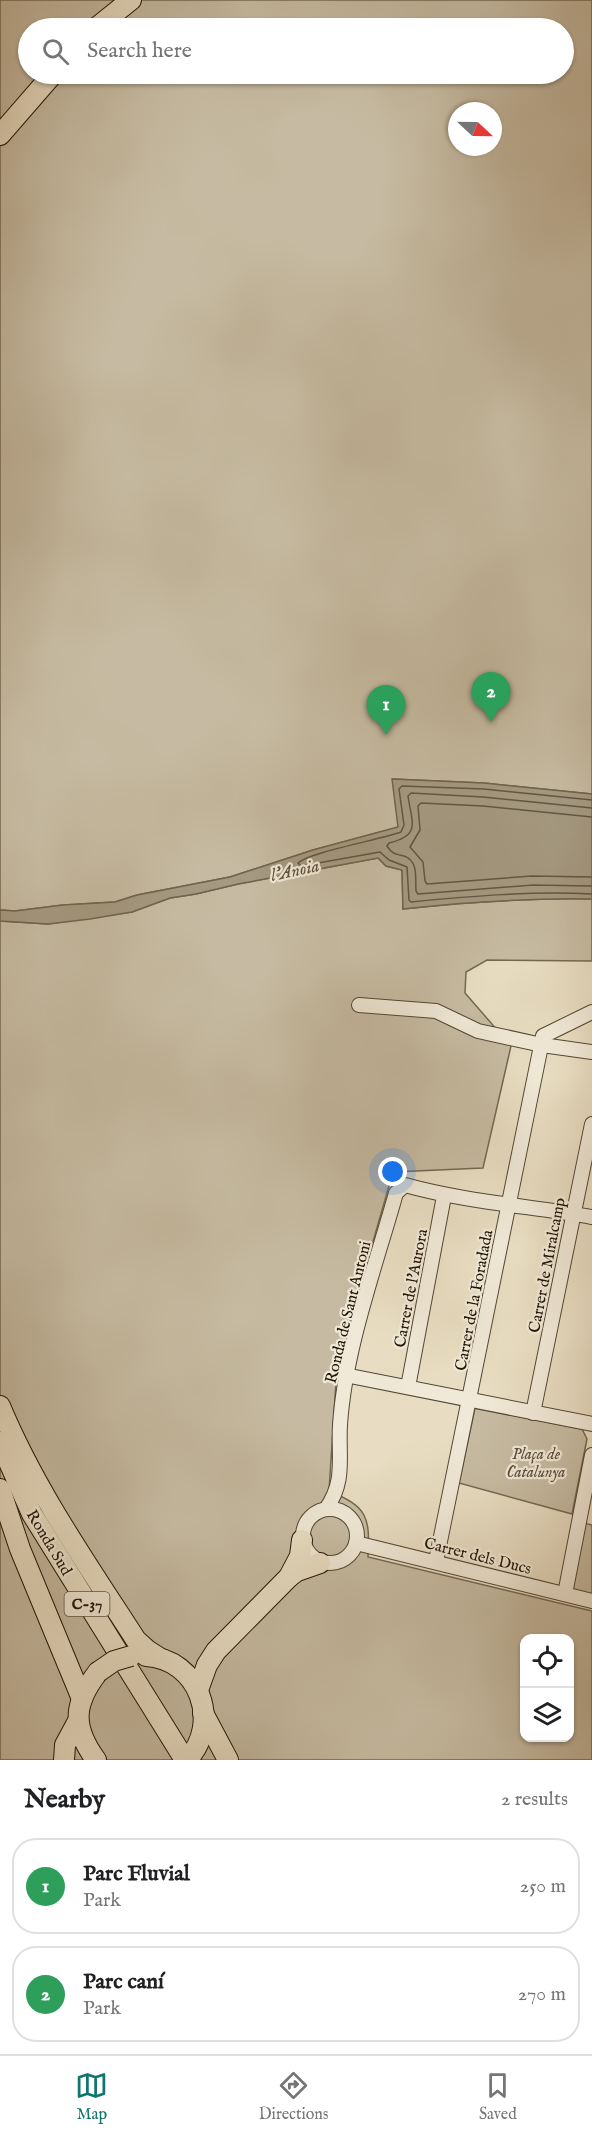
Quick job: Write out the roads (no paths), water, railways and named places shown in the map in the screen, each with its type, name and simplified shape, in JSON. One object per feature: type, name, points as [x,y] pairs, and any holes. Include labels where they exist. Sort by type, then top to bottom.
[{"type":"highway","points":[[108,18],[131,0]]},
{"type":"highway","points":[[0,135],[44,84]]},
{"type":"highway","points":[[0,1406],[16,1445],[50,1505],[136,1640],[158,1657],[178,1665],[190,1677],[198,1690],[203,1713],[202,1730],[188,1758]]},
{"type":"highway","name":"Ronda Sud","points":[[0,1442],[32,1514],[188,1758]]},
{"type":"highway","points":[[0,1489],[20,1549],[81,1699]]},
{"type":"highway","points":[[289,1577],[300,1556],[302,1540]]},
{"type":"highway","points":[[198,1690],[207,1665],[216,1651],[289,1577],[297,1571],[320,1563]]},
{"type":"highway","points":[[178,1665],[202,1659],[216,1651]]},
{"type":"highway","points":[[64,1760],[65,1745],[78,1721],[81,1699],[98,1672],[114,1661],[131,1656],[158,1657]]},
{"type":"highway","points":[[203,1713],[228,1760]]},
{"type":"highway","points":[[78,1721],[85,1744],[96,1760]]},
{"type":"street","points":[[359,1005],[436,1011],[478,1031],[542,1045],[592,1052]]},
{"type":"street","points":[[542,1045],[543,1036],[592,1012]]},
{"type":"street","name":"Carrer de la Foradada","points":[[436,1561],[542,1045]]},
{"type":"street","name":"Carrer de Miralcamp","points":[[533,1413],[592,1124]]},
{"type":"street","name":"Ronda de Sant Antoni","points":[[326,1509],[335,1496],[339,1483],[340,1426],[345,1376],[396,1193],[405,1185],[444,1196]]},
{"type":"street","points":[[444,1196],[592,1217]]},
{"type":"street","name":"Carrer de l'Aurora","points":[[408,1387],[444,1196]]},
{"type":"street","points":[[345,1376],[592,1424]]},
{"type":"street","points":[[565,1594],[592,1455]]},
{"type":"street","points":[[326,1509],[335,1509],[350,1518],[357,1534],[357,1543],[347,1558],[329,1564],[320,1563],[308,1554],[302,1540],[302,1532],[310,1516],[326,1509]]},
{"type":"street","name":"Carrer dels Ducs","points":[[357,1543],[592,1601]]},
{"type":"water","name":"l'Anoia","points":[[392,779],[484,783],[592,794],[592,899],[497,901],[403,909],[402,870],[386,866],[378,858],[170,898],[132,912],[90,919],[48,924],[0,921],[0,910],[15,911],[115,902],[137,895],[230,877],[313,850],[398,827]]},
{"type":"place","name":"Parc caní","points":[[491,722]]},
{"type":"place","name":"Parc Fluvial","points":[[386,735]]},
{"type":"park label","name":"Plaça de Catalunya","points":[[536,1462]]}]
